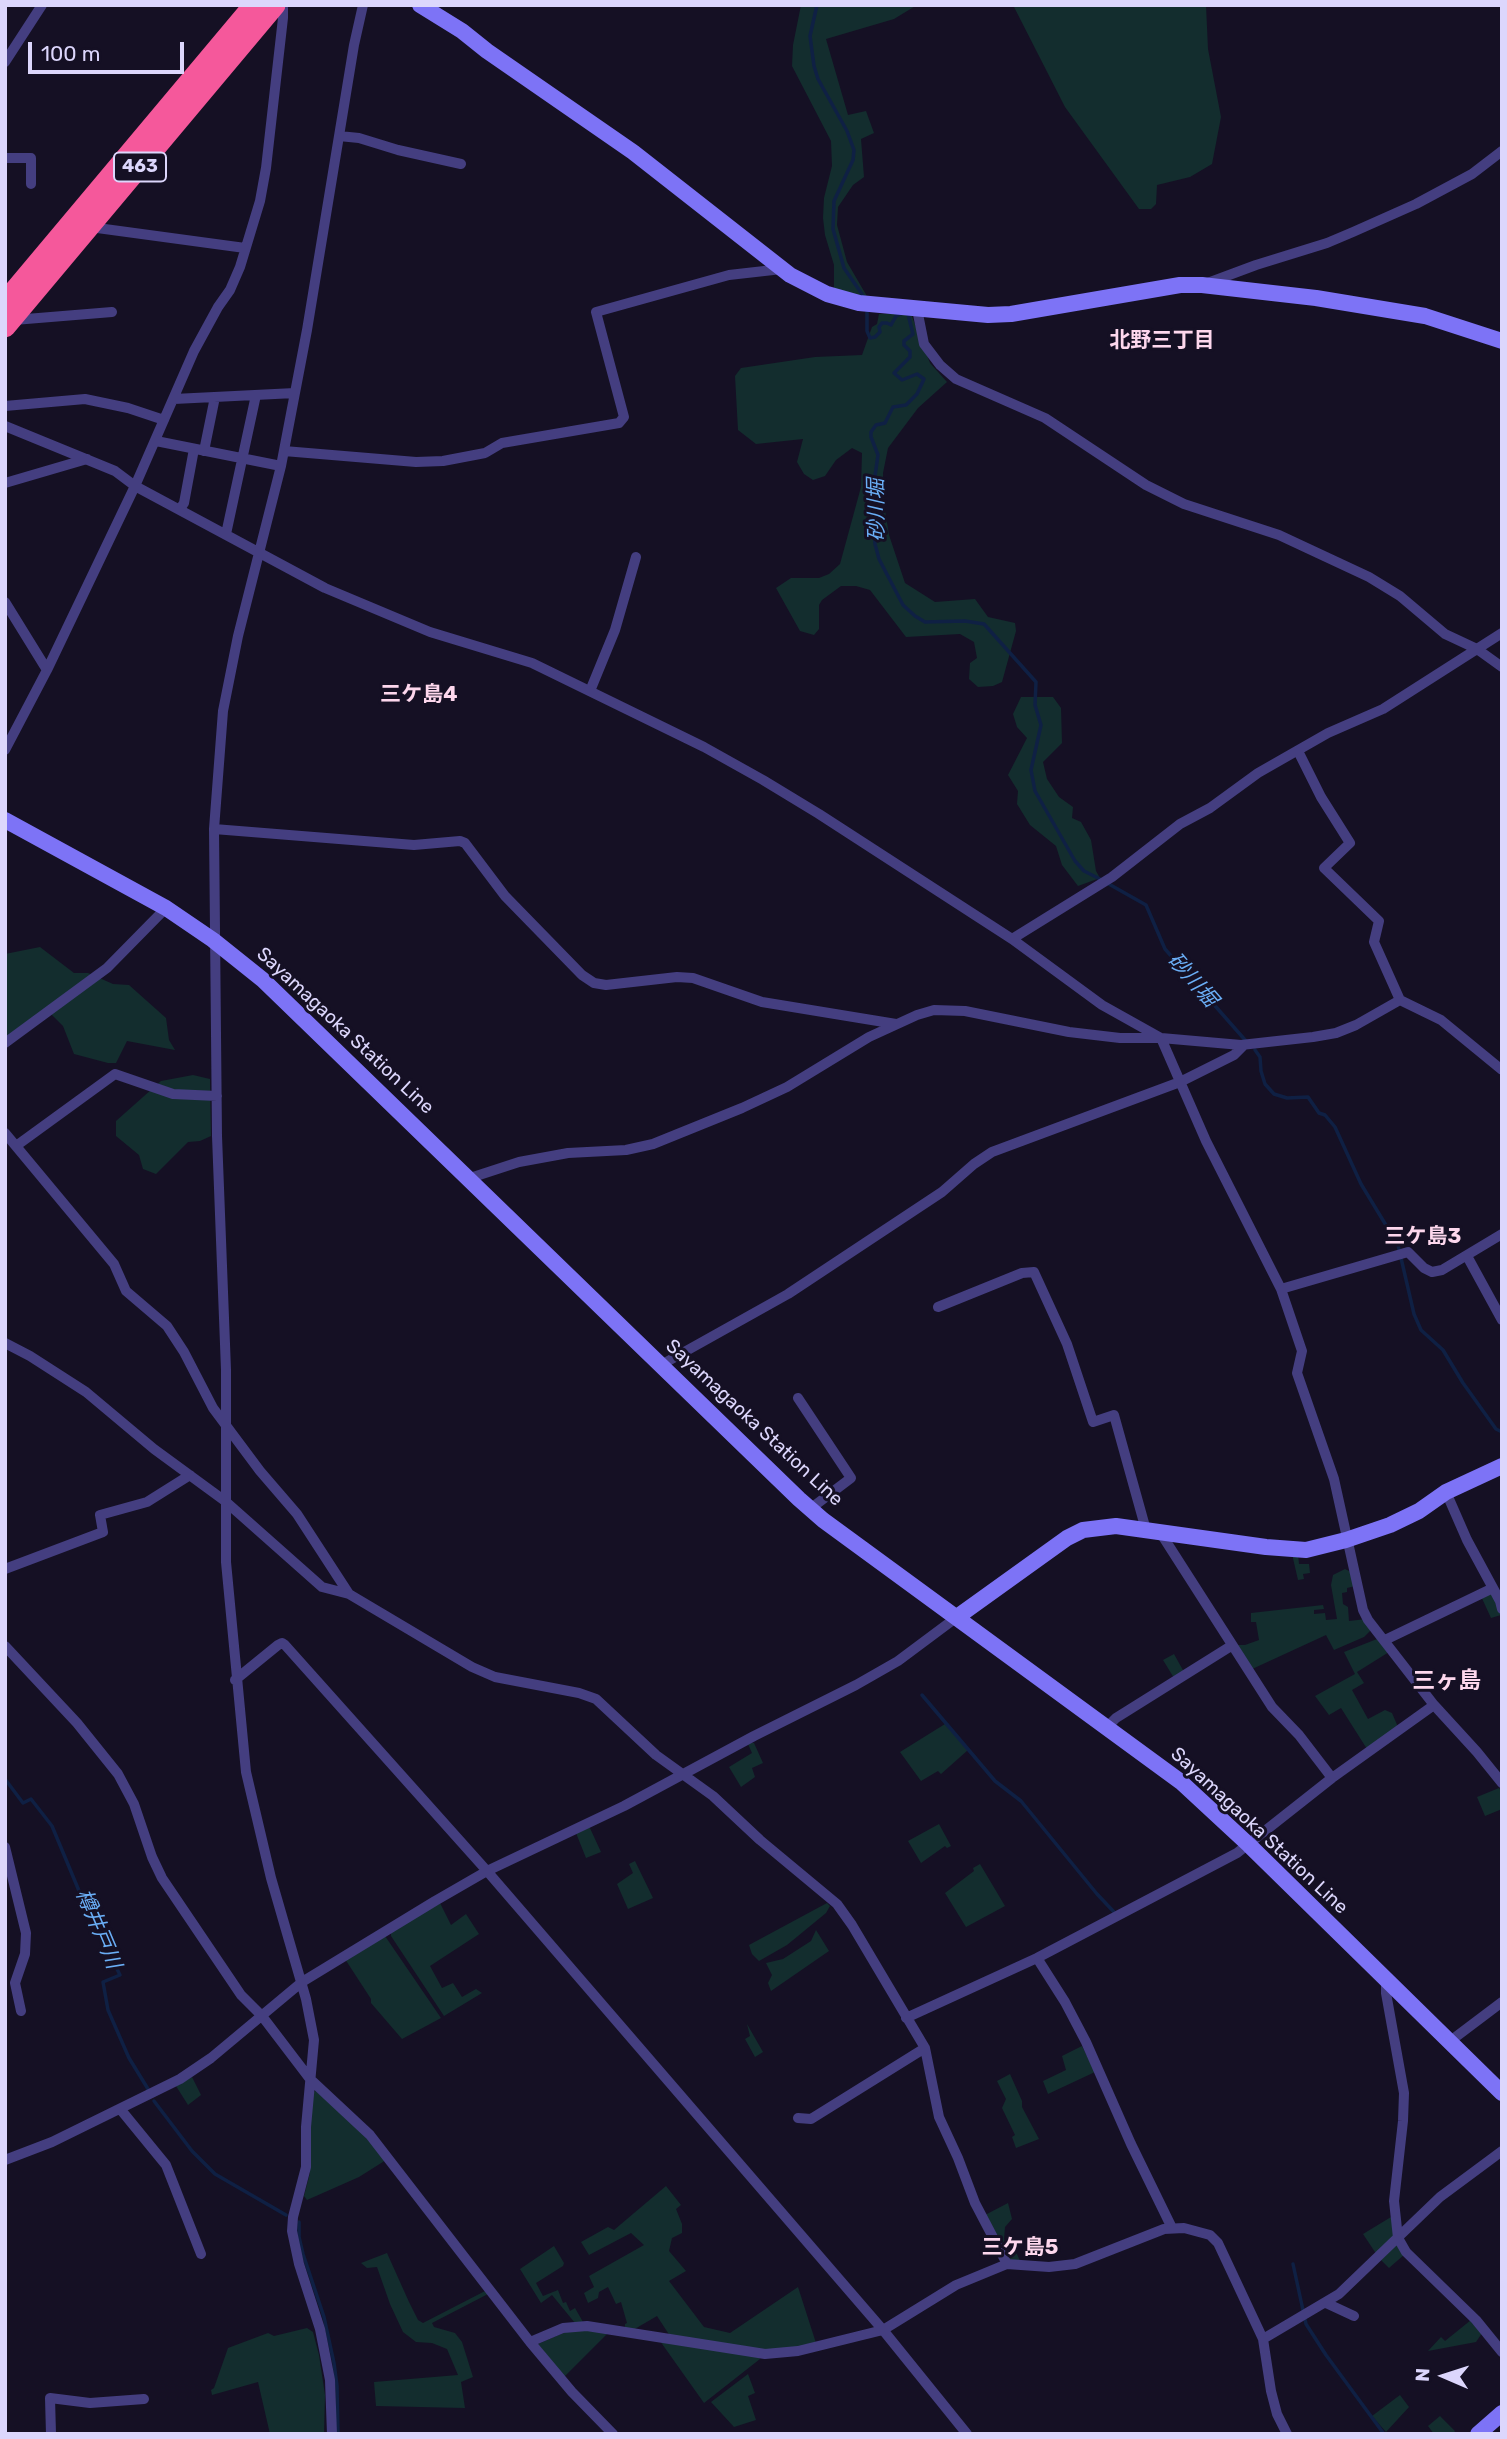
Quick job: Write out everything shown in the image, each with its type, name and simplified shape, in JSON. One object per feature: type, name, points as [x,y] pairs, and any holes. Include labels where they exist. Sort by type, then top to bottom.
[{"type":"highway","name":"463","points":[[7,317],[254,5]]},
{"type":"highway","name":"463","points":[[7,317],[90,227],[275,5]]},
{"type":"main road","points":[[420,5],[462,31],[633,152],[782,268],[813,288],[865,304],[988,315],[1011,314],[1137,291],[1202,285],[1317,298],[1425,316],[1502,341]]},
{"type":"main road","name":"Sayamagaoka Station Line","points":[[5,820],[166,908],[213,940],[263,980],[810,1508],[1181,1782],[1502,2093]]},
{"type":"main road","points":[[957,1617],[1067,1538],[1083,1530],[1116,1526],[1306,1549],[1346,1540],[1390,1525],[1419,1511],[1446,1492],[1501,1467]]},
{"type":"main road","points":[[1478,2434],[1502,2413]]},
{"type":"street","points":[[5,62],[42,5]]},
{"type":"street","points":[[5,750],[47,670],[135,486],[194,351],[230,290],[240,267],[260,201],[266,169],[283,5]]},
{"type":"street","points":[[332,2434],[330,2380],[316,2313],[299,2264],[292,2231],[306,2167],[314,2040],[302,1982],[253,1808],[246,1772],[235,1680],[226,1562],[227,1427],[213,940],[214,829],[223,711],[238,636],[284,451],[340,136],[351,57],[363,5]]},
{"type":"street","points":[[340,136],[359,138],[461,164]]},
{"type":"street","points":[[1202,285],[1353,232],[1461,180],[1502,151]]},
{"type":"street","points":[[5,159],[32,158],[32,184]]},
{"type":"street","points":[[90,227],[245,248]]},
{"type":"street","points":[[284,451],[416,462],[443,461],[485,453],[502,443],[619,423],[624,417],[596,312],[729,275],[782,268]]},
{"type":"street","points":[[917,310],[924,344],[940,365],[956,379],[1045,418],[1146,485],[1184,504],[1279,534],[1369,577],[1400,596],[1445,634],[1477,649],[1502,667]]},
{"type":"street","points":[[7,317],[112,312]]},
{"type":"street","points":[[174,399],[295,393]]},
{"type":"street","points":[[226,534],[256,395]]},
{"type":"street","points":[[180,509],[215,397]]},
{"type":"street","points":[[5,406],[85,399],[128,408],[164,420]]},
{"type":"street","points":[[5,416],[9,427],[115,471],[135,486],[260,555],[375,610],[430,632],[532,663],[763,779],[1012,939],[1102,1005],[1161,1038],[1218,1165],[1281,1289],[1302,1351],[1297,1373],[1334,1479],[1363,1610],[1434,1705],[1502,1783]]},
{"type":"street","points":[[156,441],[281,466]]},
{"type":"street","points":[[5,483],[87,459]]},
{"type":"street","points":[[590,691],[615,630],[636,557]]},
{"type":"street","points":[[5,602],[47,670]]},
{"type":"street","points":[[1012,939],[1112,877],[1180,824],[1210,808],[1258,772],[1328,733],[1383,709],[1502,633]]},
{"type":"street","points":[[1298,751],[1321,797],[1350,843],[1324,867],[1379,921],[1374,942],[1401,1000],[1441,1020],[1502,1070]]},
{"type":"street","points":[[214,829],[414,845],[460,841],[465,843],[505,896],[594,984],[693,978],[762,1002],[896,1024]]},
{"type":"street","points":[[5,1043],[107,968],[166,908]]},
{"type":"street","points":[[470,1178],[544,1157],[597,1149],[626,1150],[653,1144],[787,1087],[896,1024],[917,1015],[947,1009],[1069,1032],[1120,1038],[1161,1038],[1244,1045],[1336,1033],[1401,1000]]},
{"type":"street","points":[[661,1365],[788,1294],[942,1192],[992,1152],[1180,1082],[1234,1055],[1244,1045]]},
{"type":"street","points":[[16,1146],[114,1074],[173,1094],[217,1096]]},
{"type":"street","points":[[5,1133],[114,1265],[126,1290],[167,1326],[184,1352],[213,1408],[297,1514],[349,1594]]},
{"type":"street","points":[[1281,1289],[1408,1252],[1424,1268],[1432,1272],[1442,1270],[1502,1234]]},
{"type":"street","points":[[1467,1256],[1502,1320]]},
{"type":"street","points":[[938,1307],[1022,1273],[1034,1272],[1067,1343],[1093,1422],[1114,1415],[1153,1531],[1272,1707],[1332,1778]]},
{"type":"street","points":[[5,1343],[86,1392],[154,1449],[225,1502],[322,1587],[349,1594],[484,1672],[516,1683],[579,1693],[596,1699],[638,1739],[713,1796],[836,1904],[852,1925],[925,2048],[939,2117],[975,2203],[1007,2264]]},
{"type":"street","points":[[798,1398],[851,1478],[810,1508]]},
{"type":"street","points":[[5,1569],[103,1532],[100,1515],[147,1502],[190,1475]]},
{"type":"street","points":[[1446,1492],[1467,1541],[1502,1609]]},
{"type":"street","points":[[1385,1640],[1493,1588]]},
{"type":"street","points":[[6,2159],[121,2109],[180,2079],[211,2058],[302,1982],[487,1871],[684,1775],[898,1661],[957,1617]]},
{"type":"street","points":[[235,1680],[278,1645],[285,1645],[487,1871],[883,2330],[968,2434]]},
{"type":"street","points":[[5,1646],[76,1723],[118,1774],[130,1796],[152,1857],[170,1891],[241,1995],[262,2016],[310,2079],[370,2135],[530,2342],[572,2392],[613,2434]]},
{"type":"street","points":[[1107,1727],[1116,1718],[1231,1646]]},
{"type":"street","points":[[906,2018],[1037,1958],[1237,1853],[1332,1778],[1434,1705]]},
{"type":"street","points":[[5,1847],[26,1933],[25,1954],[15,1983],[21,2011]]},
{"type":"street","points":[[1037,1958],[1086,2042],[1172,2228]]},
{"type":"street","points":[[5,1974],[17,1977]]},
{"type":"street","points":[[1386,1980],[1404,2094],[1394,2201],[1398,2238],[1406,2252],[1476,2320],[1502,2352]]},
{"type":"street","points":[[1449,2042],[1502,2002]]},
{"type":"street","points":[[798,2118],[811,2119],[925,2048]]},
{"type":"street","points":[[121,2109],[166,2165],[201,2254]]},
{"type":"street","points":[[1263,2339],[1339,2294],[1440,2197],[1500,2155]]},
{"type":"street","points":[[530,2342],[564,2328],[587,2326],[765,2354],[834,2343],[883,2330],[956,2285],[1007,2264],[1049,2267],[1075,2264],[1172,2228],[1210,2235],[1218,2243],[1263,2339],[1277,2414],[1287,2434]]},
{"type":"street","points":[[1326,2303],[1354,2316]]},
{"type":"street","points":[[51,2434],[50,2398],[90,2403],[144,2399]]},
{"type":"green space","points":[[801,5],[917,5],[894,19],[826,39],[848,115],[866,111],[874,133],[861,139],[864,177],[853,185],[838,207],[837,225],[847,262],[868,298],[834,289],[834,265],[823,218],[824,198],[832,166],[831,141],[792,66]]},
{"type":"green space","points":[[1013,5],[1206,5],[1208,49],[1221,117],[1212,164],[1190,177],[1157,185],[1156,204],[1151,209],[1139,209],[1065,107]]},
{"type":"green space","points":[[879,314],[911,314],[930,363],[947,382],[918,408],[888,448],[883,473],[889,535],[905,583],[935,602],[975,599],[988,617],[1015,623],[1016,631],[1002,682],[993,686],[978,687],[969,679],[970,663],[977,658],[974,642],[960,634],[906,637],[870,590],[841,586],[822,600],[819,605],[819,629],[814,635],[800,631],[776,588],[791,578],[819,578],[829,574],[840,564],[861,487],[862,453],[852,448],[836,460],[825,476],[813,480],[804,474],[797,462],[803,439],[756,444],[738,430],[735,376],[741,368],[815,357],[862,355]]},
{"type":"green space","points":[[1021,697],[1053,697],[1061,708],[1062,743],[1043,762],[1047,779],[1059,797],[1073,807],[1072,818],[1081,822],[1091,840],[1096,871],[1100,878],[1078,886],[1062,865],[1056,846],[1030,825],[1017,804],[1018,791],[1008,775],[1027,738],[1017,727],[1013,714]]},
{"type":"green space","points":[[40,947],[74,973],[88,973],[113,984],[129,985],[166,1018],[169,1040],[175,1050],[127,1041],[116,1063],[74,1054],[63,1026],[45,1008],[5,1040],[5,954]]},
{"type":"green space","points":[[193,1075],[210,1079],[211,1136],[188,1142],[156,1174],[143,1169],[139,1155],[116,1136],[116,1121],[161,1081]]},
{"type":"green space","points":[[1292,1554],[1298,1554],[1299,1564],[1309,1564],[1310,1573],[1303,1574],[1304,1579],[1298,1580]]},
{"type":"green space","points":[[1345,1569],[1351,1572],[1355,1586],[1342,1593],[1343,1604],[1348,1607],[1349,1621],[1366,1619],[1371,1630],[1364,1637],[1334,1650],[1326,1635],[1250,1670],[1234,1645],[1245,1645],[1259,1640],[1256,1622],[1251,1622],[1251,1613],[1323,1605],[1324,1609],[1314,1610],[1314,1614],[1325,1613],[1326,1620],[1337,1619],[1331,1585],[1333,1575]]},
{"type":"green space","points":[[1491,1589],[1498,1601],[1501,1615],[1491,1618],[1480,1594]]},
{"type":"green space","points":[[1377,1639],[1389,1652],[1357,1672],[1364,1683],[1352,1690],[1368,1719],[1385,1710],[1392,1713],[1398,1727],[1367,1749],[1341,1708],[1329,1715],[1315,1696],[1355,1674],[1344,1652]]},
{"type":"green space","points":[[1174,1654],[1184,1672],[1174,1678],[1163,1660]]},
{"type":"green space","points":[[945,1724],[968,1750],[941,1774],[938,1771],[921,1781],[900,1752]]},
{"type":"green space","points":[[754,1743],[763,1763],[752,1768],[755,1777],[741,1787],[729,1767],[752,1753],[748,1744]]},
{"type":"green space","points":[[1499,1788],[1502,1792],[1502,1809],[1485,1816],[1477,1797]]},
{"type":"green space","points":[[939,1824],[951,1846],[945,1846],[921,1863],[908,1841]]},
{"type":"green space","points":[[589,1826],[601,1852],[586,1858],[576,1833]]},
{"type":"green space","points":[[635,1861],[653,1898],[628,1909],[617,1884],[633,1873],[629,1864]]},
{"type":"green space","points":[[980,1864],[1005,1906],[966,1927],[945,1893]]},
{"type":"green space","points":[[440,1903],[451,1925],[466,1914],[479,1934],[430,1966],[442,1988],[453,1983],[462,1997],[476,1989],[482,1993],[444,2016],[391,1936],[391,1932]]},
{"type":"green space","points":[[827,1903],[830,1906],[826,1913],[787,1945],[759,1961],[752,1954],[749,1945]]},
{"type":"green space","points":[[816,1930],[829,1951],[771,1991],[768,1983],[772,1975],[766,1963],[783,1959],[811,1941]]},
{"type":"green space","points":[[385,1936],[441,2018],[402,2039],[371,2003],[345,1959]]},
{"type":"green space","points":[[747,2024],[763,2052],[755,2057],[745,2039],[750,2036]]},
{"type":"green space","points":[[1082,2046],[1095,2072],[1048,2094],[1043,2081],[1066,2070],[1062,2056]]},
{"type":"green space","points":[[1010,2074],[1022,2107],[1039,2139],[1016,2148],[1012,2137],[1015,2135],[1002,2108],[1006,2099],[997,2081]]},
{"type":"green space","points":[[192,2077],[201,2095],[188,2105],[176,2086]]},
{"type":"green space","points":[[316,2091],[359,2130],[386,2160],[359,2177],[307,2200],[304,2196],[310,2173],[310,2118],[313,2092]]},
{"type":"green space","points":[[666,2186],[681,2205],[676,2209],[682,2224],[682,2233],[672,2238],[669,2251],[686,2271],[669,2281],[704,2327],[730,2333],[798,2287],[816,2343],[780,2352],[670,2336],[657,2316],[633,2330],[625,2329],[627,2323],[621,2302],[616,2304],[608,2287],[599,2292],[598,2298],[588,2303],[584,2293],[594,2287],[589,2276],[644,2245],[631,2233],[589,2255],[581,2242],[608,2227],[614,2230]]},
{"type":"green space","points":[[1008,2203],[1012,2219],[1005,2227],[1004,2239],[1020,2261],[1008,2259],[985,2215]]},
{"type":"green space","points":[[1391,2217],[1395,2235],[1377,2255],[1363,2234]]},
{"type":"green space","points":[[1396,2245],[1405,2254],[1389,2268],[1381,2260]]},
{"type":"green space","points":[[554,2246],[564,2263],[563,2266],[536,2283],[543,2296],[558,2290],[563,2303],[566,2302],[570,2311],[575,2308],[583,2322],[575,2323],[552,2295],[541,2303],[520,2269]]},
{"type":"green space","points":[[387,2253],[418,2320],[423,2323],[487,2290],[488,2294],[432,2323],[434,2327],[455,2333],[462,2342],[473,2377],[461,2382],[465,2408],[376,2406],[374,2382],[458,2375],[447,2349],[432,2343],[416,2342],[403,2332],[377,2267],[367,2268],[361,2263]]},
{"type":"green space","points":[[1471,2320],[1482,2333],[1476,2342],[1428,2351],[1441,2337],[1445,2341]]},
{"type":"green space","points":[[307,2328],[313,2332],[319,2355],[325,2395],[324,2434],[270,2434],[258,2382],[212,2395],[211,2390],[228,2348],[268,2333],[274,2336]]},
{"type":"green space","points":[[575,2328],[609,2332],[564,2377],[538,2344]]},
{"type":"green space","points":[[660,2341],[759,2355],[760,2359],[704,2403]]},
{"type":"green space","points":[[748,2374],[755,2393],[748,2396],[756,2420],[734,2427],[711,2402]]},
{"type":"green space","points":[[1400,2395],[1409,2407],[1386,2432],[1372,2416]]},
{"type":"green space","points":[[1440,2416],[1455,2431],[1453,2434],[1434,2434],[1428,2426]]},
{"type":"waterway","name":"砂川堀","points":[[817,5],[810,36],[814,66],[854,150],[853,160],[834,201],[833,229],[844,268],[864,297]]},
{"type":"waterway","name":"砂川堀","points":[[867,307],[867,331],[870,338],[880,332],[882,323],[891,325],[896,316],[901,314]]},
{"type":"waterway","name":"砂川堀","points":[[908,314],[913,334],[904,341],[904,345],[910,351],[910,357],[894,373],[902,380],[917,374],[924,379],[917,394],[906,405],[893,407],[885,423],[876,425],[871,432],[878,455],[873,490],[875,544],[879,559],[903,605],[915,616],[925,622],[965,621],[984,624],[1036,682],[1035,705],[1041,725],[1031,770],[1035,791],[1075,861],[1084,871],[1100,879]]},
{"type":"waterway","name":"砂川堀","points":[[1107,883],[1146,905],[1165,949],[1246,1041]]},
{"type":"waterway","name":"砂川堀","points":[[1255,1050],[1260,1057],[1265,1084],[1274,1094],[1287,1098],[1308,1097],[1319,1113],[1325,1115],[1335,1127],[1361,1184],[1398,1245],[1414,1314],[1421,1330],[1443,1350],[1496,1429],[1502,1432]]},
{"type":"waterway","points":[[922,1695],[995,1781],[1021,1801],[1114,1912]]},
{"type":"waterway","name":"樽井戸川","points":[[5,1779],[23,1803],[31,1799],[52,1826],[82,1898],[120,1975],[103,1982],[108,2010],[129,2058],[148,2089]]},
{"type":"waterway","name":"樽井戸川","points":[[154,2101],[192,2151],[215,2174],[286,2215]]},
{"type":"waterway","name":"樽井戸川","points":[[299,2222],[303,2254],[324,2317],[334,2363],[338,2434]]},
{"type":"waterway","points":[[1293,2264],[1306,2324],[1384,2434]]},
{"type":"district","name":"北野三丁目","points":[[1162,341]]},
{"type":"district","name":"三ケ島4","points":[[419,695]]},
{"type":"district","name":"三ケ島3","points":[[1423,1237]]},
{"type":"district","name":"三ヶ島","points":[[1447,1681]]},
{"type":"district","name":"三ケ島5","points":[[1020,2248]]}]
